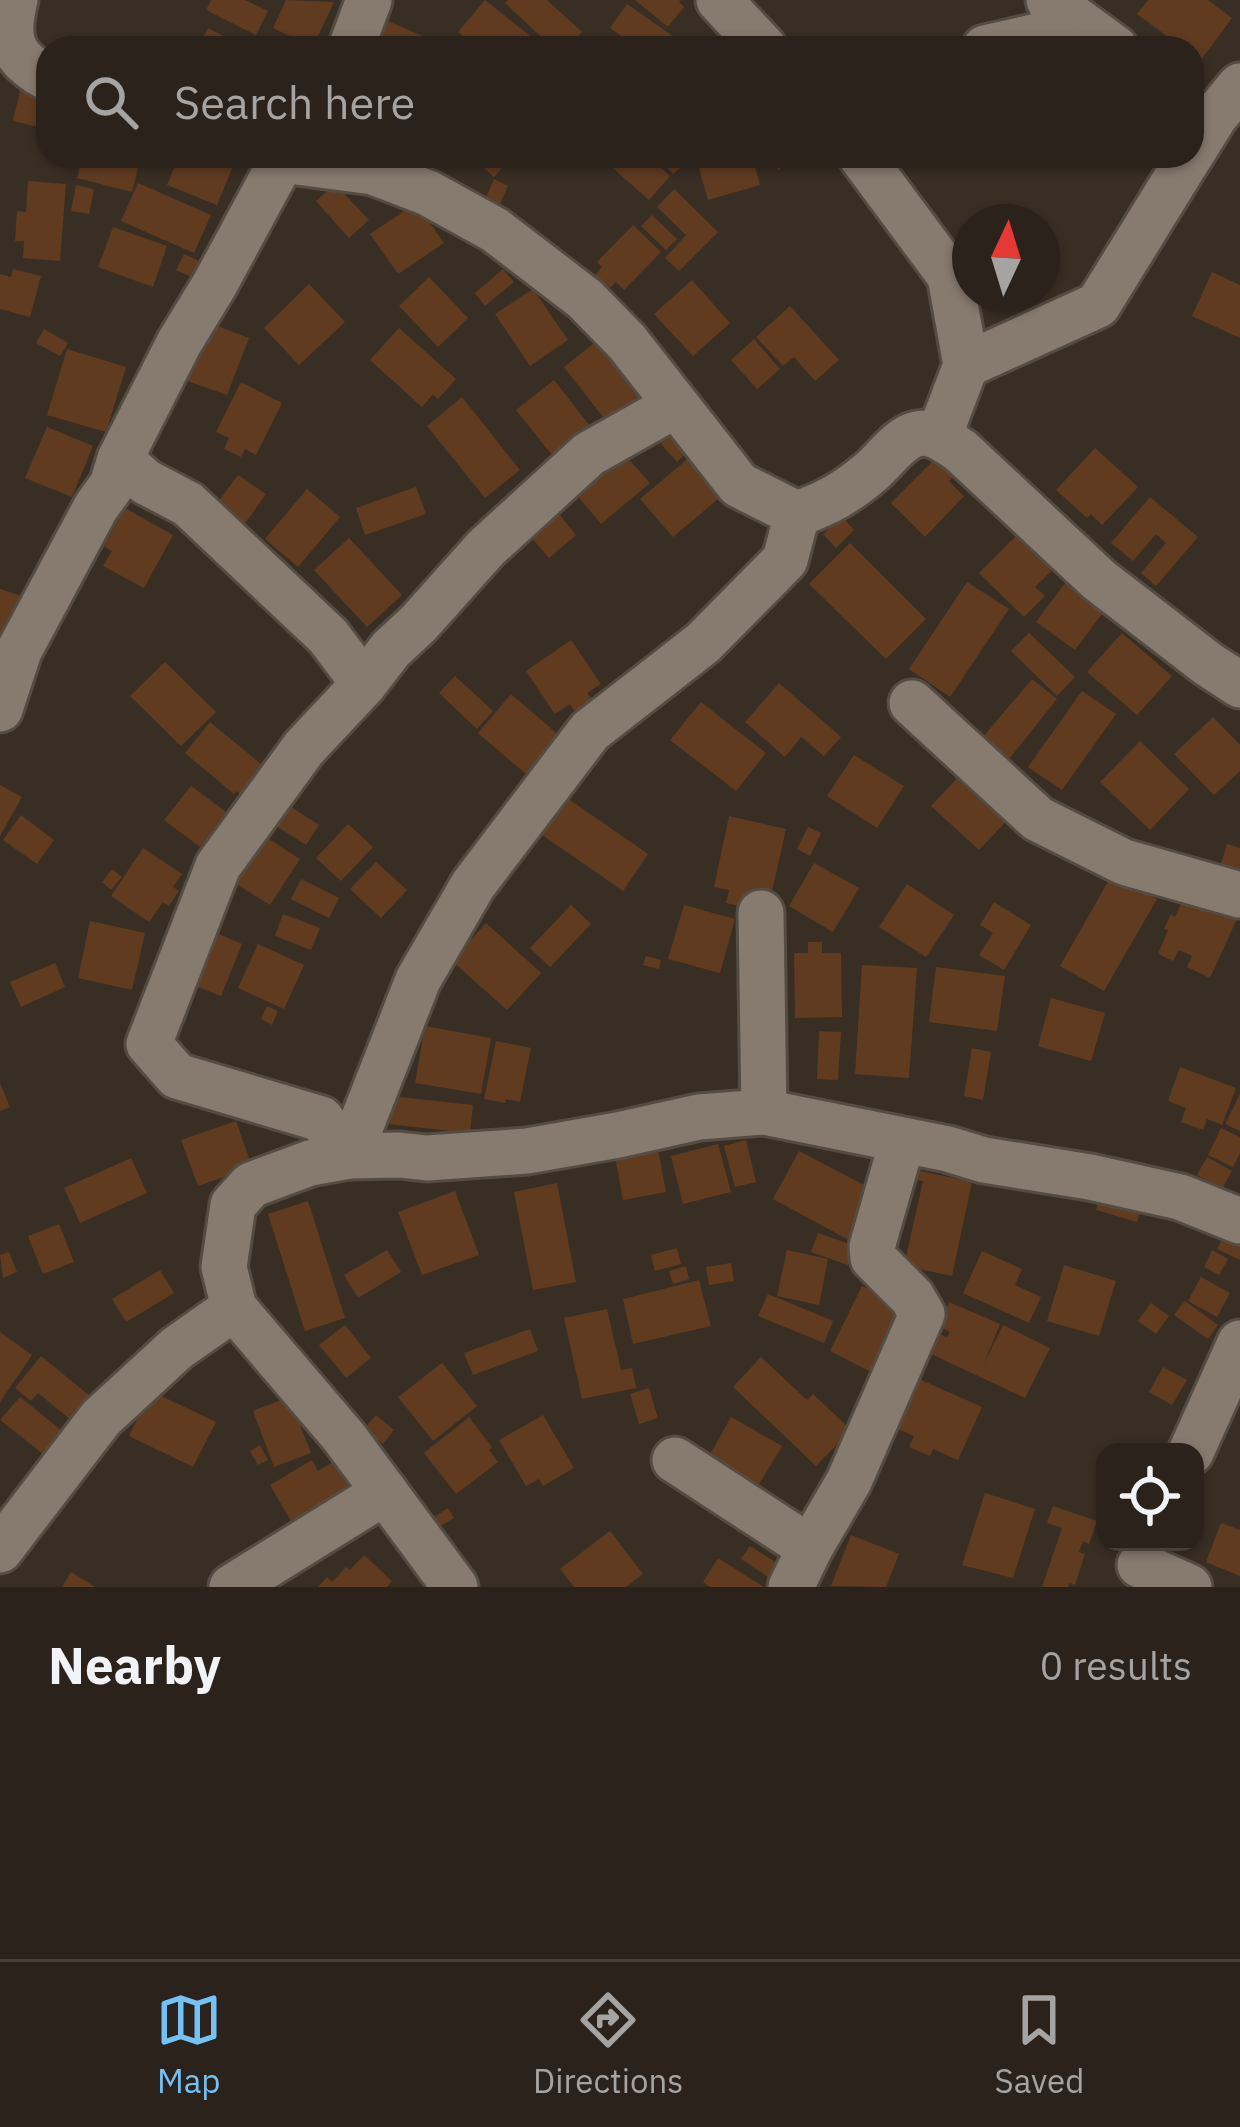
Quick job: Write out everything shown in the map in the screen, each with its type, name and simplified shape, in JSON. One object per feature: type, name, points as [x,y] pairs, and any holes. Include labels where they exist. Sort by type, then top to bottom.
[{"type":"street","points":[[15,0],[8,26],[25,69]]},
{"type":"street","points":[[356,36],[369,0]]},
{"type":"street","points":[[719,0],[753,36]]},
{"type":"street","points":[[1038,36],[1056,5],[1099,36]]},
{"type":"street","points":[[0,710],[19,652],[112,485],[179,343],[287,168]]},
{"type":"street","points":[[348,168],[428,193],[495,230],[585,299],[627,342],[739,485],[796,514],[832,501],[918,433],[939,436],[1099,580],[1240,685]]},
{"type":"street","points":[[870,168],[950,276],[966,365],[939,436]]},
{"type":"street","points":[[966,365],[1098,305],[1184,168]]},
{"type":"street","points":[[349,1156],[321,1120],[177,1076],[149,1044],[218,866],[304,748],[486,548],[589,454],[676,406]]},
{"type":"street","points":[[120,460],[146,482],[188,504],[328,636],[364,683]]},
{"type":"street","points":[[349,1156],[418,980],[473,885],[590,731],[703,643],[785,560],[796,514]]},
{"type":"street","points":[[912,704],[1038,819],[1124,862],[1240,896]]},
{"type":"street","points":[[761,913],[764,1112]]},
{"type":"street","points":[[455,1587],[330,1420],[235,1307],[224,1267],[233,1205],[251,1185],[310,1163],[349,1156],[428,1158],[527,1151],[699,1117],[764,1112],[1180,1197],[1240,1221]]},
{"type":"street","points":[[675,1460],[800,1568],[849,1480],[922,1314],[874,1258],[872,1247],[902,1142]]},
{"type":"street","points":[[0,1550],[101,1418],[177,1348],[235,1307]]},
{"type":"street","points":[[1195,1443],[1240,1342]]},
{"type":"street","points":[[232,1587],[385,1492]]},
{"type":"street","points":[[1140,1565],[1189,1587]]},
{"type":"building","points":[[211,0],[245,0],[268,11],[256,35],[206,10]]},
{"type":"building","points":[[286,0],[334,2],[318,36],[290,36],[273,28]]},
{"type":"building","points":[[485,0],[530,36],[463,36],[458,32]]},
{"type":"building","points":[[547,0],[582,32],[578,36],[540,36],[505,3]]},
{"type":"building","points":[[635,0],[681,0],[684,7],[668,27]]},
{"type":"building","points":[[1148,0],[1208,0],[1232,18],[1204,56],[1204,36],[1167,36],[1137,14]]},
{"type":"building","points":[[627,4],[673,36],[621,36],[610,28]]},
{"type":"building","points":[[381,18],[423,36],[373,36]]},
{"type":"building","points":[[21,86],[36,89],[36,126],[13,121]]},
{"type":"building","points":[[80,168],[138,168],[132,192],[77,178]]},
{"type":"building","points":[[174,168],[232,168],[217,205],[167,185]]},
{"type":"building","points":[[613,168],[661,168],[670,176],[649,200]]},
{"type":"building","points":[[699,168],[755,168],[760,185],[708,200]]},
{"type":"building","points":[[494,179],[508,186],[500,204],[486,198]]},
{"type":"building","points":[[28,181],[66,184],[60,261],[23,258],[24,241],[15,241],[17,211],[26,212]]},
{"type":"building","points":[[138,183],[211,215],[194,253],[121,221]]},
{"type":"building","points":[[335,184],[369,220],[349,238],[316,201]]},
{"type":"building","points":[[76,185],[94,189],[89,214],[71,211]]},
{"type":"building","points":[[674,189],[718,232],[679,271],[665,258],[686,235],[657,207]]},
{"type":"building","points":[[416,203],[444,243],[398,274],[370,234]]},
{"type":"building","points":[[652,215],[677,239],[666,250],[641,226]]},
{"type":"building","points":[[633,225],[661,252],[624,290],[616,282],[609,289],[595,275],[602,267],[597,262]]},
{"type":"building","points":[[113,227],[167,246],[153,287],[98,267]]},
{"type":"building","points":[[184,254],[208,265],[200,281],[176,270]]},
{"type":"building","points":[[13,269],[41,276],[30,317],[0,309],[0,274],[11,277]]},
{"type":"building","points":[[503,269],[514,282],[485,306],[475,293]]},
{"type":"building","points":[[1212,272],[1240,285],[1240,338],[1192,316]]},
{"type":"building","points":[[429,277],[468,318],[438,347],[399,306]]},
{"type":"building","points":[[692,280],[730,323],[693,356],[654,314]]},
{"type":"building","points":[[309,284],[345,322],[299,365],[264,328]]},
{"type":"building","points":[[533,289],[568,340],[530,366],[495,314]]},
{"type":"building","points":[[790,306],[839,360],[815,381],[794,357],[783,366],[756,337]]},
{"type":"building","points":[[204,321],[249,338],[227,395],[182,379]]},
{"type":"building","points":[[399,328],[456,379],[438,399],[433,394],[422,407],[370,360]]},
{"type":"building","points":[[44,329],[68,343],[60,356],[36,343]]},
{"type":"building","points":[[599,339],[642,393],[606,421],[564,367]]},
{"type":"building","points":[[754,339],[780,369],[757,389],[731,360]]},
{"type":"building","points":[[67,349],[126,367],[106,432],[47,415]]},
{"type":"building","points":[[554,380],[593,430],[556,460],[516,410]]},
{"type":"building","points":[[241,382],[282,403],[256,455],[245,449],[241,457],[224,449],[229,438],[216,432]]},
{"type":"building","points":[[462,397],[520,470],[485,498],[427,426]]},
{"type":"building","points":[[47,427],[93,446],[72,497],[25,478]]},
{"type":"building","points":[[678,430],[693,447],[677,462],[661,444]]},
{"type":"building","points":[[1095,448],[1138,487],[1102,525],[1056,490]]},
{"type":"building","points":[[624,454],[650,483],[601,524],[576,494]]},
{"type":"building","points":[[691,456],[724,494],[673,537],[640,499]]},
{"type":"building","points":[[936,458],[954,475],[949,481],[964,496],[925,537],[891,503]]},
{"type":"building","points":[[238,475],[266,494],[244,525],[216,505]]},
{"type":"building","points":[[416,487],[426,514],[365,535],[356,508]]},
{"type":"building","points":[[307,489],[340,517],[298,567],[265,539]]},
{"type":"building","points":[[1150,497],[1198,537],[1156,586],[1141,573],[1166,543],[1156,534],[1133,561],[1111,543]]},
{"type":"building","points":[[125,508],[173,535],[144,588],[103,566],[112,551],[104,546]]},
{"type":"building","points":[[558,513],[576,535],[549,558],[531,537]]},
{"type":"building","points":[[842,517],[854,530],[836,548],[823,534]]},
{"type":"building","points":[[1020,532],[1055,567],[1035,587],[1045,596],[1024,617],[979,573]]},
{"type":"building","points":[[349,538],[402,595],[367,627],[314,570]]},
{"type":"building","points":[[850,543],[926,619],[886,659],[809,584]]},
{"type":"building","points":[[967,582],[1009,609],[950,697],[909,669]]},
{"type":"building","points":[[1066,582],[1105,610],[1075,650],[1036,622]]},
{"type":"building","points":[[0,589],[25,597],[0,641]]},
{"type":"building","points":[[1029,633],[1075,677],[1057,696],[1011,651]]},
{"type":"building","points":[[1122,633],[1172,676],[1137,715],[1087,672]]},
{"type":"building","points":[[571,640],[601,684],[587,693],[594,702],[576,713],[570,704],[555,714],[526,671]]},
{"type":"building","points":[[165,662],[216,712],[181,746],[130,696]]},
{"type":"building","points":[[455,676],[493,711],[477,729],[439,693]]},
{"type":"building","points":[[1032,679],[1057,699],[1009,759],[982,738]]},
{"type":"building","points":[[779,683],[841,737],[824,756],[801,737],[785,757],[745,722]]},
{"type":"building","points":[[1082,691],[1116,714],[1062,790],[1028,767]]},
{"type":"building","points":[[511,694],[561,737],[527,775],[478,733]]},
{"type":"building","points":[[701,702],[766,753],[736,791],[670,740]]},
{"type":"building","points":[[1213,717],[1240,745],[1240,771],[1214,795],[1174,754]]},
{"type":"building","points":[[210,722],[266,768],[242,796],[185,753]]},
{"type":"building","points":[[1140,741],[1189,789],[1150,830],[1100,782]]},
{"type":"building","points":[[854,755],[904,786],[877,828],[827,796]]},
{"type":"building","points":[[961,774],[1009,818],[979,850],[931,806]]},
{"type":"building","points":[[0,785],[22,797],[0,836]]},
{"type":"building","points":[[191,786],[226,812],[200,847],[164,820]]},
{"type":"building","points":[[567,798],[648,854],[623,891],[541,834]]},
{"type":"building","points":[[282,801],[319,825],[306,845],[268,821]]},
{"type":"building","points":[[21,815],[54,840],[37,864],[3,840]]},
{"type":"building","points":[[729,816],[786,829],[770,900],[753,909],[726,903],[729,890],[714,887]]},
{"type":"building","points":[[348,824],[373,847],[341,881],[316,858]]},
{"type":"building","points":[[808,827],[821,833],[810,856],[797,849]]},
{"type":"building","points":[[261,834],[300,859],[270,905],[232,881]]},
{"type":"building","points":[[1227,844],[1240,848],[1240,873],[1220,867]]},
{"type":"building","points":[[143,848],[182,874],[173,887],[179,891],[169,906],[163,902],[149,922],[111,896]]},
{"type":"building","points":[[376,862],[407,890],[381,918],[350,889]]},
{"type":"building","points":[[814,863],[859,888],[833,932],[789,906]]},
{"type":"building","points":[[112,869],[122,877],[111,890],[102,882]]},
{"type":"building","points":[[1113,873],[1157,899],[1104,991],[1060,966]]},
{"type":"building","points":[[301,879],[339,898],[329,918],[291,899]]},
{"type":"building","points":[[907,884],[954,915],[926,957],[879,927]]},
{"type":"building","points":[[1185,895],[1237,919],[1210,978],[1187,967],[1192,956],[1179,950],[1173,961],[1158,954],[1168,930],[1164,929]]},
{"type":"building","points":[[994,902],[1031,925],[1004,970],[979,955],[993,933],[980,925]]},
{"type":"building","points":[[571,905],[591,924],[550,967],[530,948]]},
{"type":"building","points":[[684,905],[735,919],[720,973],[668,959]]},
{"type":"building","points":[[283,914],[320,928],[311,950],[275,936]]},
{"type":"building","points":[[90,921],[145,933],[132,990],[78,978]]},
{"type":"building","points":[[486,923],[541,973],[507,1010],[452,961]]},
{"type":"building","points":[[207,929],[242,944],[221,996],[193,985]]},
{"type":"building","points":[[808,942],[822,942],[822,953],[841,953],[842,1017],[795,1018],[794,953],[808,953]]},
{"type":"building","points":[[258,944],[304,965],[284,1009],[238,988]]},
{"type":"building","points":[[646,956],[661,960],[659,969],[643,965]]},
{"type":"building","points":[[55,963],[65,987],[21,1007],[10,982]]},
{"type":"building","points":[[862,965],[917,968],[909,1078],[855,1074]]},
{"type":"building","points":[[936,967],[1005,976],[997,1031],[929,1022]]},
{"type":"building","points":[[1051,998],[1105,1013],[1091,1061],[1038,1046]]},
{"type":"building","points":[[267,1006],[278,1011],[272,1025],[261,1019]]},
{"type":"building","points":[[425,1026],[491,1038],[481,1094],[415,1083]]},
{"type":"building","points":[[819,1031],[841,1032],[838,1080],[817,1079]]},
{"type":"building","points":[[496,1041],[531,1048],[520,1102],[484,1099]]},
{"type":"building","points":[[972,1048],[991,1052],[983,1100],[964,1096]]},
{"type":"building","points":[[1180,1067],[1236,1088],[1222,1125],[1207,1119],[1203,1130],[1181,1122],[1186,1108],[1168,1101]]},
{"type":"building","points":[[0,1083],[10,1107],[0,1111]]},
{"type":"building","points":[[1240,1094],[1240,1131],[1225,1124]]},
{"type":"building","points":[[390,1096],[473,1105],[470,1133],[387,1124]]},
{"type":"building","points":[[236,1121],[252,1167],[198,1186],[181,1140]]},
{"type":"building","points":[[1221,1128],[1240,1137],[1240,1153],[1233,1167],[1208,1155]]},
{"type":"building","points":[[746,1140],[756,1182],[735,1187],[724,1146]]},
{"type":"building","points":[[718,1144],[731,1192],[683,1204],[671,1156]]},
{"type":"building","points":[[658,1149],[666,1192],[623,1200],[615,1157]]},
{"type":"building","points":[[799,1151],[887,1197],[860,1246],[773,1199]]},
{"type":"building","points":[[1207,1157],[1232,1171],[1222,1189],[1197,1175]]},
{"type":"building","points":[[131,1158],[147,1193],[80,1223],[64,1188]]},
{"type":"building","points":[[911,1169],[972,1182],[952,1276],[904,1266],[923,1181],[909,1178]]},
{"type":"building","points":[[557,1183],[576,1282],[533,1290],[514,1192]]},
{"type":"building","points":[[1104,1185],[1144,1196],[1137,1222],[1096,1210]]},
{"type":"building","points":[[455,1191],[479,1255],[422,1275],[398,1212]]},
{"type":"building","points":[[308,1201],[345,1318],[305,1331],[268,1214]]},
{"type":"building","points":[[59,1224],[74,1262],[43,1274],[28,1236]]},
{"type":"building","points":[[1226,1231],[1240,1238],[1240,1260],[1217,1249]]},
{"type":"building","points":[[818,1233],[855,1246],[848,1265],[811,1252]]},
{"type":"building","points":[[677,1248],[681,1264],[655,1271],[651,1255]]},
{"type":"building","points":[[387,1250],[401,1272],[358,1298],[344,1275]]},
{"type":"building","points":[[787,1250],[828,1259],[819,1305],[777,1296]]},
{"type":"building","points":[[1212,1250],[1228,1259],[1219,1275],[1204,1267]]},
{"type":"building","points":[[982,1251],[1022,1269],[1015,1285],[1041,1297],[1029,1323],[963,1293]]},
{"type":"building","points":[[9,1252],[17,1272],[3,1278],[0,1255]]},
{"type":"building","points":[[731,1263],[734,1281],[709,1285],[706,1267]]},
{"type":"building","points":[[1064,1265],[1116,1281],[1099,1336],[1047,1321]]},
{"type":"building","points":[[686,1266],[689,1279],[673,1284],[669,1271]]},
{"type":"building","points":[[160,1270],[174,1293],[126,1322],[112,1299]]},
{"type":"building","points":[[1201,1277],[1230,1293],[1217,1317],[1188,1301]]},
{"type":"building","points":[[699,1280],[711,1326],[633,1344],[623,1299]]},
{"type":"building","points":[[862,1286],[910,1310],[877,1375],[830,1351]]},
{"type":"building","points":[[768,1294],[833,1321],[824,1343],[758,1316]]},
{"type":"building","points":[[1185,1301],[1218,1325],[1208,1339],[1174,1315]]},
{"type":"building","points":[[949,1302],[1000,1324],[984,1364],[1003,1325],[1050,1348],[1025,1398],[927,1352],[936,1333],[947,1337],[950,1332],[939,1326]]},
{"type":"building","points":[[1151,1303],[1169,1316],[1156,1334],[1138,1321]]},
{"type":"building","points":[[607,1309],[621,1370],[632,1368],[636,1388],[582,1399],[564,1318]]},
{"type":"building","points":[[345,1325],[371,1358],[346,1378],[319,1345]]},
{"type":"building","points":[[530,1329],[538,1351],[473,1375],[464,1353]]},
{"type":"building","points":[[0,1332],[32,1355],[0,1402]]},
{"type":"building","points":[[41,1356],[96,1401],[77,1425],[38,1393],[31,1401],[15,1388]]},
{"type":"building","points":[[761,1357],[807,1400],[813,1394],[851,1430],[816,1466],[733,1387]]},
{"type":"building","points":[[442,1363],[477,1406],[433,1441],[398,1397]]},
{"type":"building","points":[[1163,1367],[1187,1380],[1172,1405],[1149,1392]]},
{"type":"building","points":[[919,1379],[982,1407],[958,1460],[933,1449],[930,1456],[909,1447],[914,1436],[896,1428]]},
{"type":"building","points":[[649,1388],[658,1418],[639,1424],[630,1394]]},
{"type":"building","points":[[151,1391],[216,1422],[193,1467],[129,1436]]},
{"type":"building","points":[[20,1397],[71,1438],[52,1461],[0,1420]]},
{"type":"building","points":[[289,1397],[311,1453],[274,1467],[253,1411]]},
{"type":"building","points":[[376,1415],[394,1430],[383,1444],[364,1429]]},
{"type":"building","points":[[543,1415],[574,1468],[543,1486],[539,1479],[526,1486],[499,1440]]},
{"type":"building","points":[[469,1417],[498,1462],[456,1494],[424,1453]]},
{"type":"building","points":[[731,1417],[782,1446],[754,1493],[704,1465]]},
{"type":"building","points":[[260,1445],[268,1460],[258,1465],[250,1451]]},
{"type":"building","points":[[312,1460],[318,1471],[335,1461],[355,1494],[298,1533],[270,1485]]},
{"type":"building","points":[[985,1493],[1035,1509],[1013,1578],[962,1565]]},
{"type":"building","points":[[1053,1506],[1096,1521],[1089,1544],[1083,1541],[1079,1552],[1085,1554],[1075,1585],[1042,1587],[1062,1528],[1047,1523]]},
{"type":"building","points":[[448,1508],[454,1518],[440,1526],[434,1517]]},
{"type":"building","points":[[1221,1523],[1240,1530],[1240,1576],[1206,1562]]},
{"type":"building","points":[[610,1531],[643,1574],[626,1587],[574,1587],[560,1569]]},
{"type":"building","points":[[851,1535],[899,1554],[886,1587],[831,1586]]},
{"type":"building","points":[[750,1546],[780,1565],[771,1579],[741,1559]]},
{"type":"building","points":[[364,1555],[392,1581],[387,1587],[318,1587],[327,1577],[332,1582],[346,1567],[350,1570]]},
{"type":"building","points":[[718,1558],[764,1587],[710,1587],[703,1582]]},
{"type":"building","points":[[71,1572],[95,1587],[62,1587]]}]
